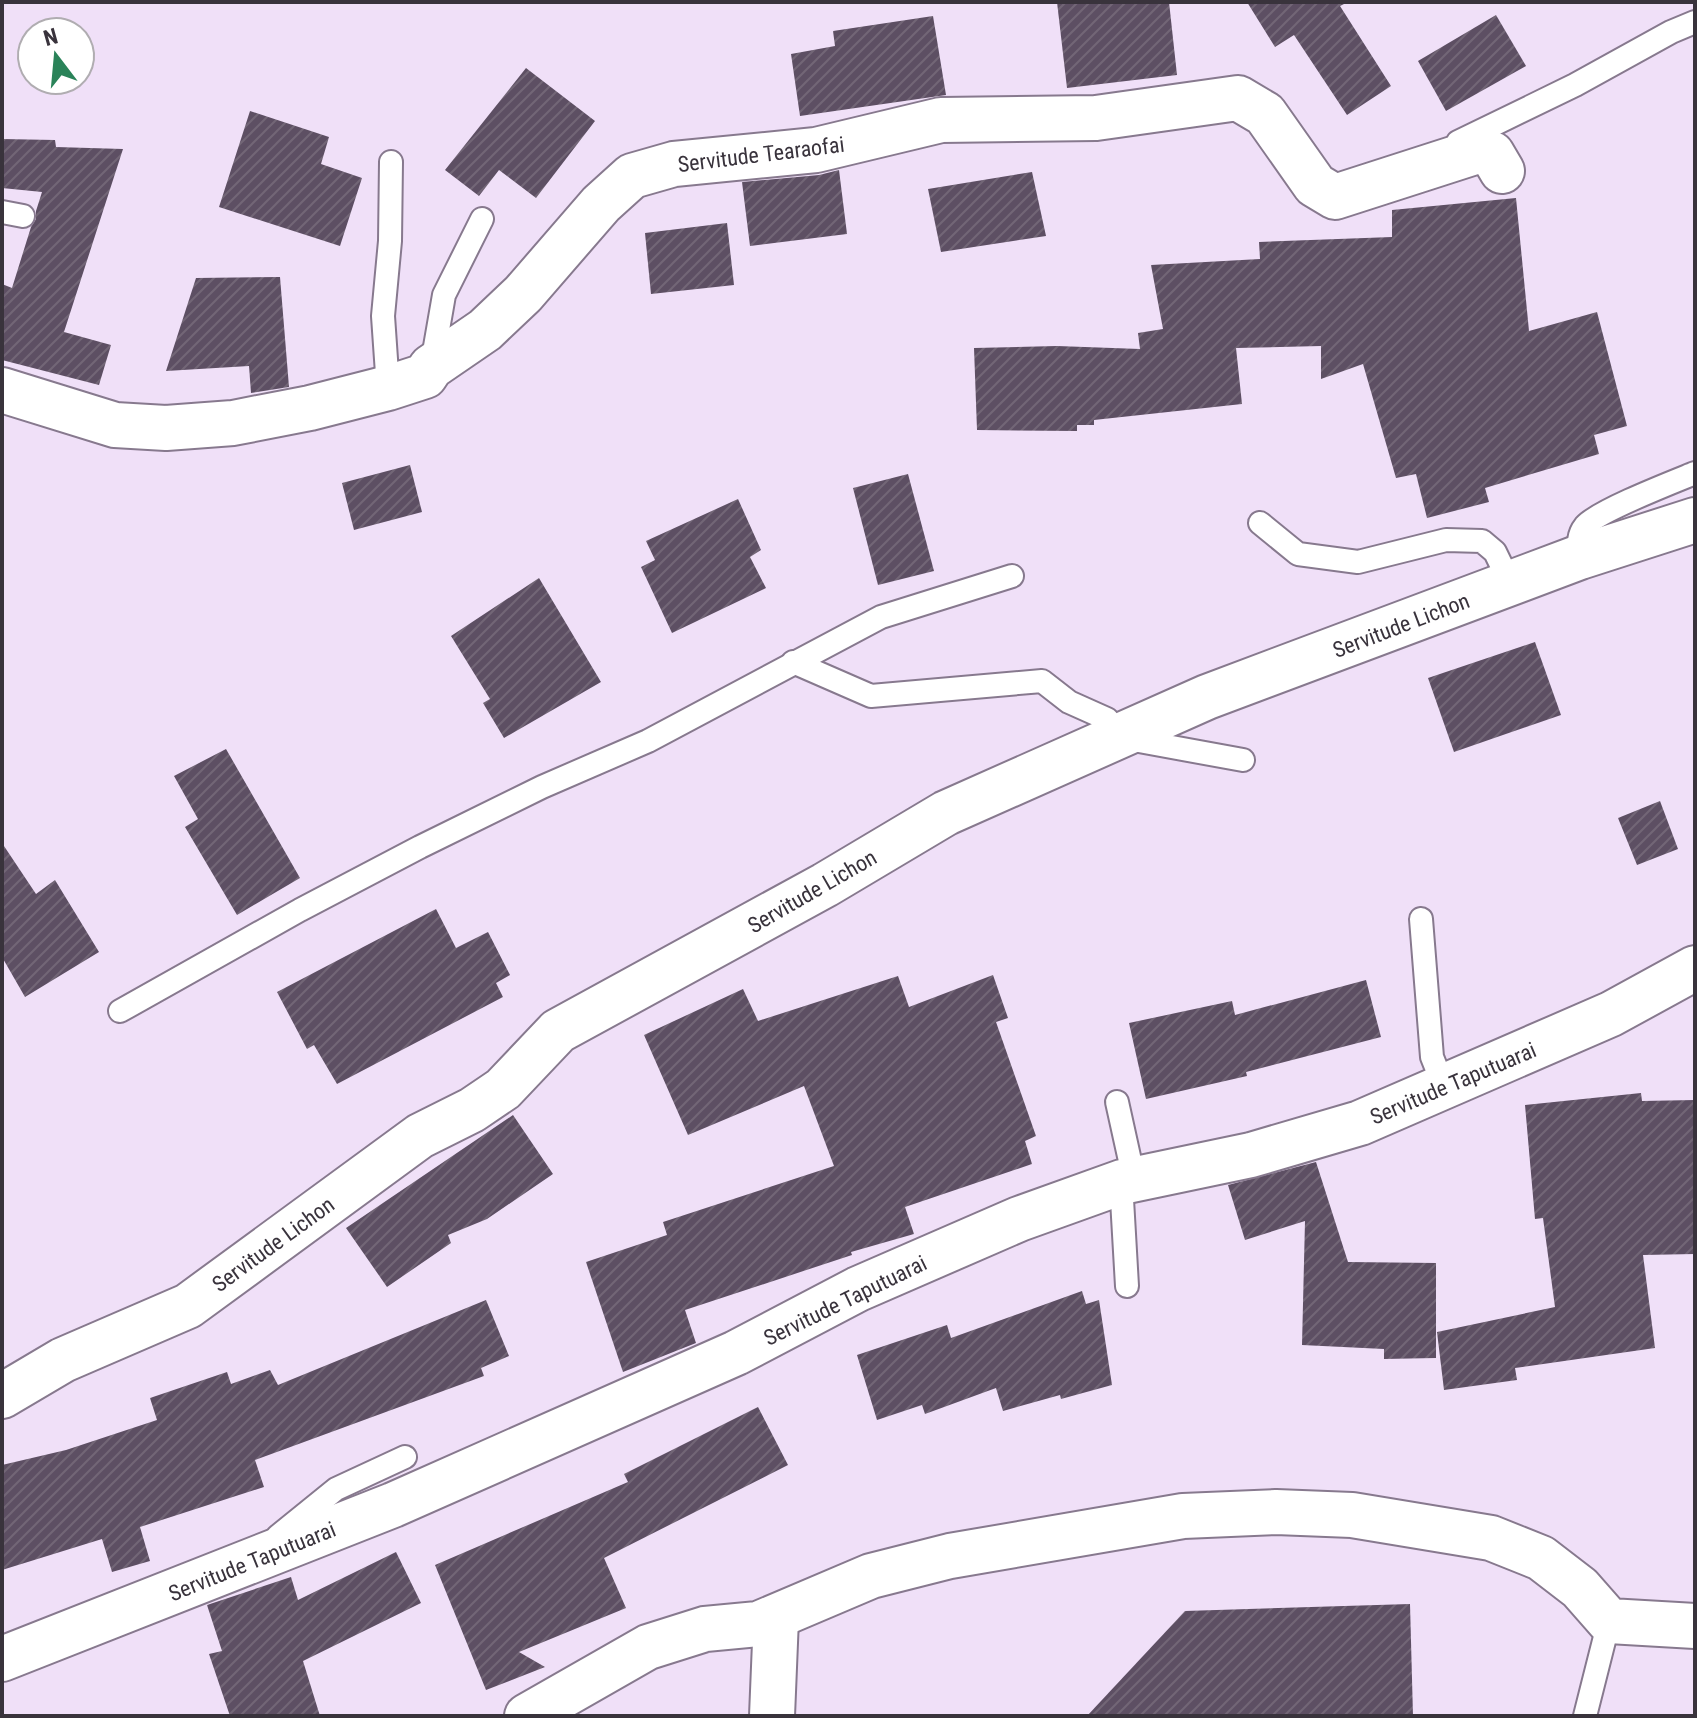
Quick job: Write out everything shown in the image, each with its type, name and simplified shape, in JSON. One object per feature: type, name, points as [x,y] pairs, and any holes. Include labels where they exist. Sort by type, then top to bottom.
[{"type":"street","name":"Servitude Tearaofai","points":[[2,390],[115,425],[166,428],[233,423],[388,388],[425,376],[431,367],[485,330],[523,294],[601,204],[632,176],[674,164],[816,150],[941,120],[1096,118],[1238,98],[1265,114],[1315,185],[1327,192]]},
{"type":"street","points":[[1327,192],[1335,197],[1481,150],[1492,154],[1502,171]]},
{"type":"street","name":"Servitude Lichon","points":[[2,1396],[63,1360],[188,1306],[420,1136],[472,1110],[503,1089],[558,1031],[825,885],[946,813],[1207,697],[1580,557],[1695,520]]},
{"type":"street","points":[[1380,633],[1437,644]]},
{"type":"street","name":"Servitude Taputuarai","points":[[2,1659],[393,1505],[736,1353],[872,1283],[1019,1219],[1127,1181],[1265,1151],[1360,1123],[1611,1014],[1695,968]]},
{"type":"street","points":[[527,1716],[648,1647],[705,1629],[758,1624],[871,1576],[950,1556],[1183,1516],[1276,1512],[1352,1515],[1491,1538],[1541,1558],[1580,1588],[1609,1621],[1675,1625]]},
{"type":"street","points":[[772,1716],[776,1618]]},
{"type":"lane","points":[[1327,192],[1338,192],[1446,148],[1695,22]]},
{"type":"lane","points":[[388,388],[383,316],[390,241],[391,162]]},
{"type":"lane","points":[[431,367],[444,295],[482,219]]},
{"type":"lane","points":[[1580,557],[1579,538],[1586,524],[1695,473]]},
{"type":"lane","points":[[1260,523],[1298,554],[1358,562],[1446,540],[1482,541],[1495,552],[1510,583]]},
{"type":"lane","points":[[120,1011],[420,847],[542,787],[648,741],[881,617],[1012,576]]},
{"type":"lane","points":[[793,662],[871,696],[1042,681],[1069,702],[1107,719],[1118,736],[1243,760]]},
{"type":"lane","points":[[1421,919],[1432,1057],[1444,1087]]},
{"type":"lane","points":[[1117,1102],[1127,1181],[1127,1286]]},
{"type":"lane","points":[[261,1557],[274,1540],[336,1489],[405,1457]]},
{"type":"lane","points":[[1675,1625],[1695,1604]]},
{"type":"lane","points":[[1585,1716],[1609,1621]]},
{"type":"building","points":[[1057,2],[1169,2],[1177,75],[1067,88]]},
{"type":"building","points":[[1247,2],[1348,2],[1340,6],[1391,86],[1347,115],[1294,35],[1275,47]]},
{"type":"building","points":[[1496,15],[1526,66],[1446,111],[1418,61]]},
{"type":"building","points":[[933,16],[946,95],[800,116],[791,54],[835,46],[833,31]]},
{"type":"building","points":[[526,68],[595,121],[536,198],[499,170],[479,196],[445,170]]},
{"type":"building","points":[[250,111],[329,137],[321,164],[362,178],[340,246],[219,207]]},
{"type":"building","points":[[2,139],[55,140],[56,147],[123,149],[64,332],[111,345],[99,385],[2,360],[2,284],[12,288],[42,192],[2,188]]},
{"type":"building","points":[[839,170],[847,234],[750,246],[742,182],[819,175]]},
{"type":"building","points":[[1032,172],[1046,236],[941,252],[928,189]]},
{"type":"building","points":[[1516,198],[1529,331],[1597,312],[1627,426],[1594,435],[1599,454],[1485,488],[1489,502],[1427,518],[1416,474],[1396,478],[1363,364],[1321,379],[1321,346],[1236,348],[1242,404],[1094,420],[1094,425],[1077,425],[1077,431],[977,430],[974,348],[1057,346],[1140,349],[1138,333],[1163,329],[1151,265],[1260,259],[1259,242],[1392,237],[1392,210]]},
{"type":"building","points":[[727,223],[734,285],[651,294],[645,233]]},
{"type":"building","points":[[280,277],[289,387],[251,393],[249,366],[166,371],[196,278]]},
{"type":"building","points":[[410,465],[422,512],[354,530],[342,483]]},
{"type":"building","points":[[908,474],[934,571],[878,585],[853,488]]},
{"type":"building","points":[[738,499],[761,550],[750,557],[766,588],[672,633],[641,567],[655,560],[646,541]]},
{"type":"building","points":[[539,578],[601,682],[504,738],[483,703],[490,699],[451,636]]},
{"type":"building","points":[[1535,642],[1561,715],[1454,752],[1428,678]]},
{"type":"building","points":[[226,749],[300,878],[237,915],[185,827],[198,819],[174,776]]},
{"type":"building","points":[[1660,801],[1678,849],[1637,865],[1618,818]]},
{"type":"building","points":[[2,843],[36,894],[55,880],[99,952],[25,997],[2,957]]},
{"type":"building","points":[[436,909],[456,948],[488,932],[510,975],[496,983],[503,997],[337,1084],[314,1045],[307,1049],[277,992]]},
{"type":"building","points":[[993,975],[1008,1018],[996,1022],[1036,1136],[1025,1141],[1032,1164],[905,1207],[914,1234],[851,1252],[852,1255],[685,1310],[696,1343],[623,1372],[586,1262],[667,1235],[663,1222],[834,1166],[804,1086],[688,1135],[644,1035],[743,989],[758,1021],[898,976],[909,1007]]},
{"type":"building","points":[[1366,980],[1381,1037],[1246,1072],[1247,1076],[1146,1099],[1129,1023],[1232,1001],[1235,1015]]},
{"type":"building","points":[[1641,1093],[1642,1101],[1695,1100],[1695,1254],[1643,1255],[1655,1348],[1515,1368],[1517,1380],[1444,1390],[1437,1332],[1555,1307],[1543,1218],[1535,1219],[1525,1105]]},
{"type":"building","points":[[513,1115],[553,1174],[487,1219],[448,1235],[451,1243],[387,1287],[346,1228]]},
{"type":"building","points":[[1316,1162],[1348,1262],[1436,1263],[1436,1358],[1384,1359],[1384,1349],[1302,1345],[1305,1221],[1245,1240],[1228,1185]]},
{"type":"building","points":[[1082,1291],[1086,1304],[1099,1300],[1112,1385],[1003,1411],[996,1388],[925,1414],[922,1405],[877,1420],[857,1355],[947,1325],[951,1338]]},
{"type":"building","points":[[486,1300],[509,1356],[481,1368],[484,1376],[255,1460],[264,1487],[140,1527],[150,1561],[112,1572],[102,1539],[2,1570],[2,1465],[66,1450],[157,1420],[150,1398],[227,1372],[231,1384],[270,1370],[278,1385]]},
{"type":"building","points":[[758,1407],[788,1465],[604,1558],[626,1608],[519,1652],[545,1667],[486,1690],[435,1565],[628,1482],[624,1474]]},
{"type":"building","points":[[396,1552],[421,1603],[303,1661],[320,1716],[230,1716],[209,1654],[222,1651],[207,1605],[291,1577],[298,1600]]},
{"type":"building","points":[[1410,1604],[1413,1716],[1087,1716],[1185,1611]]}]
